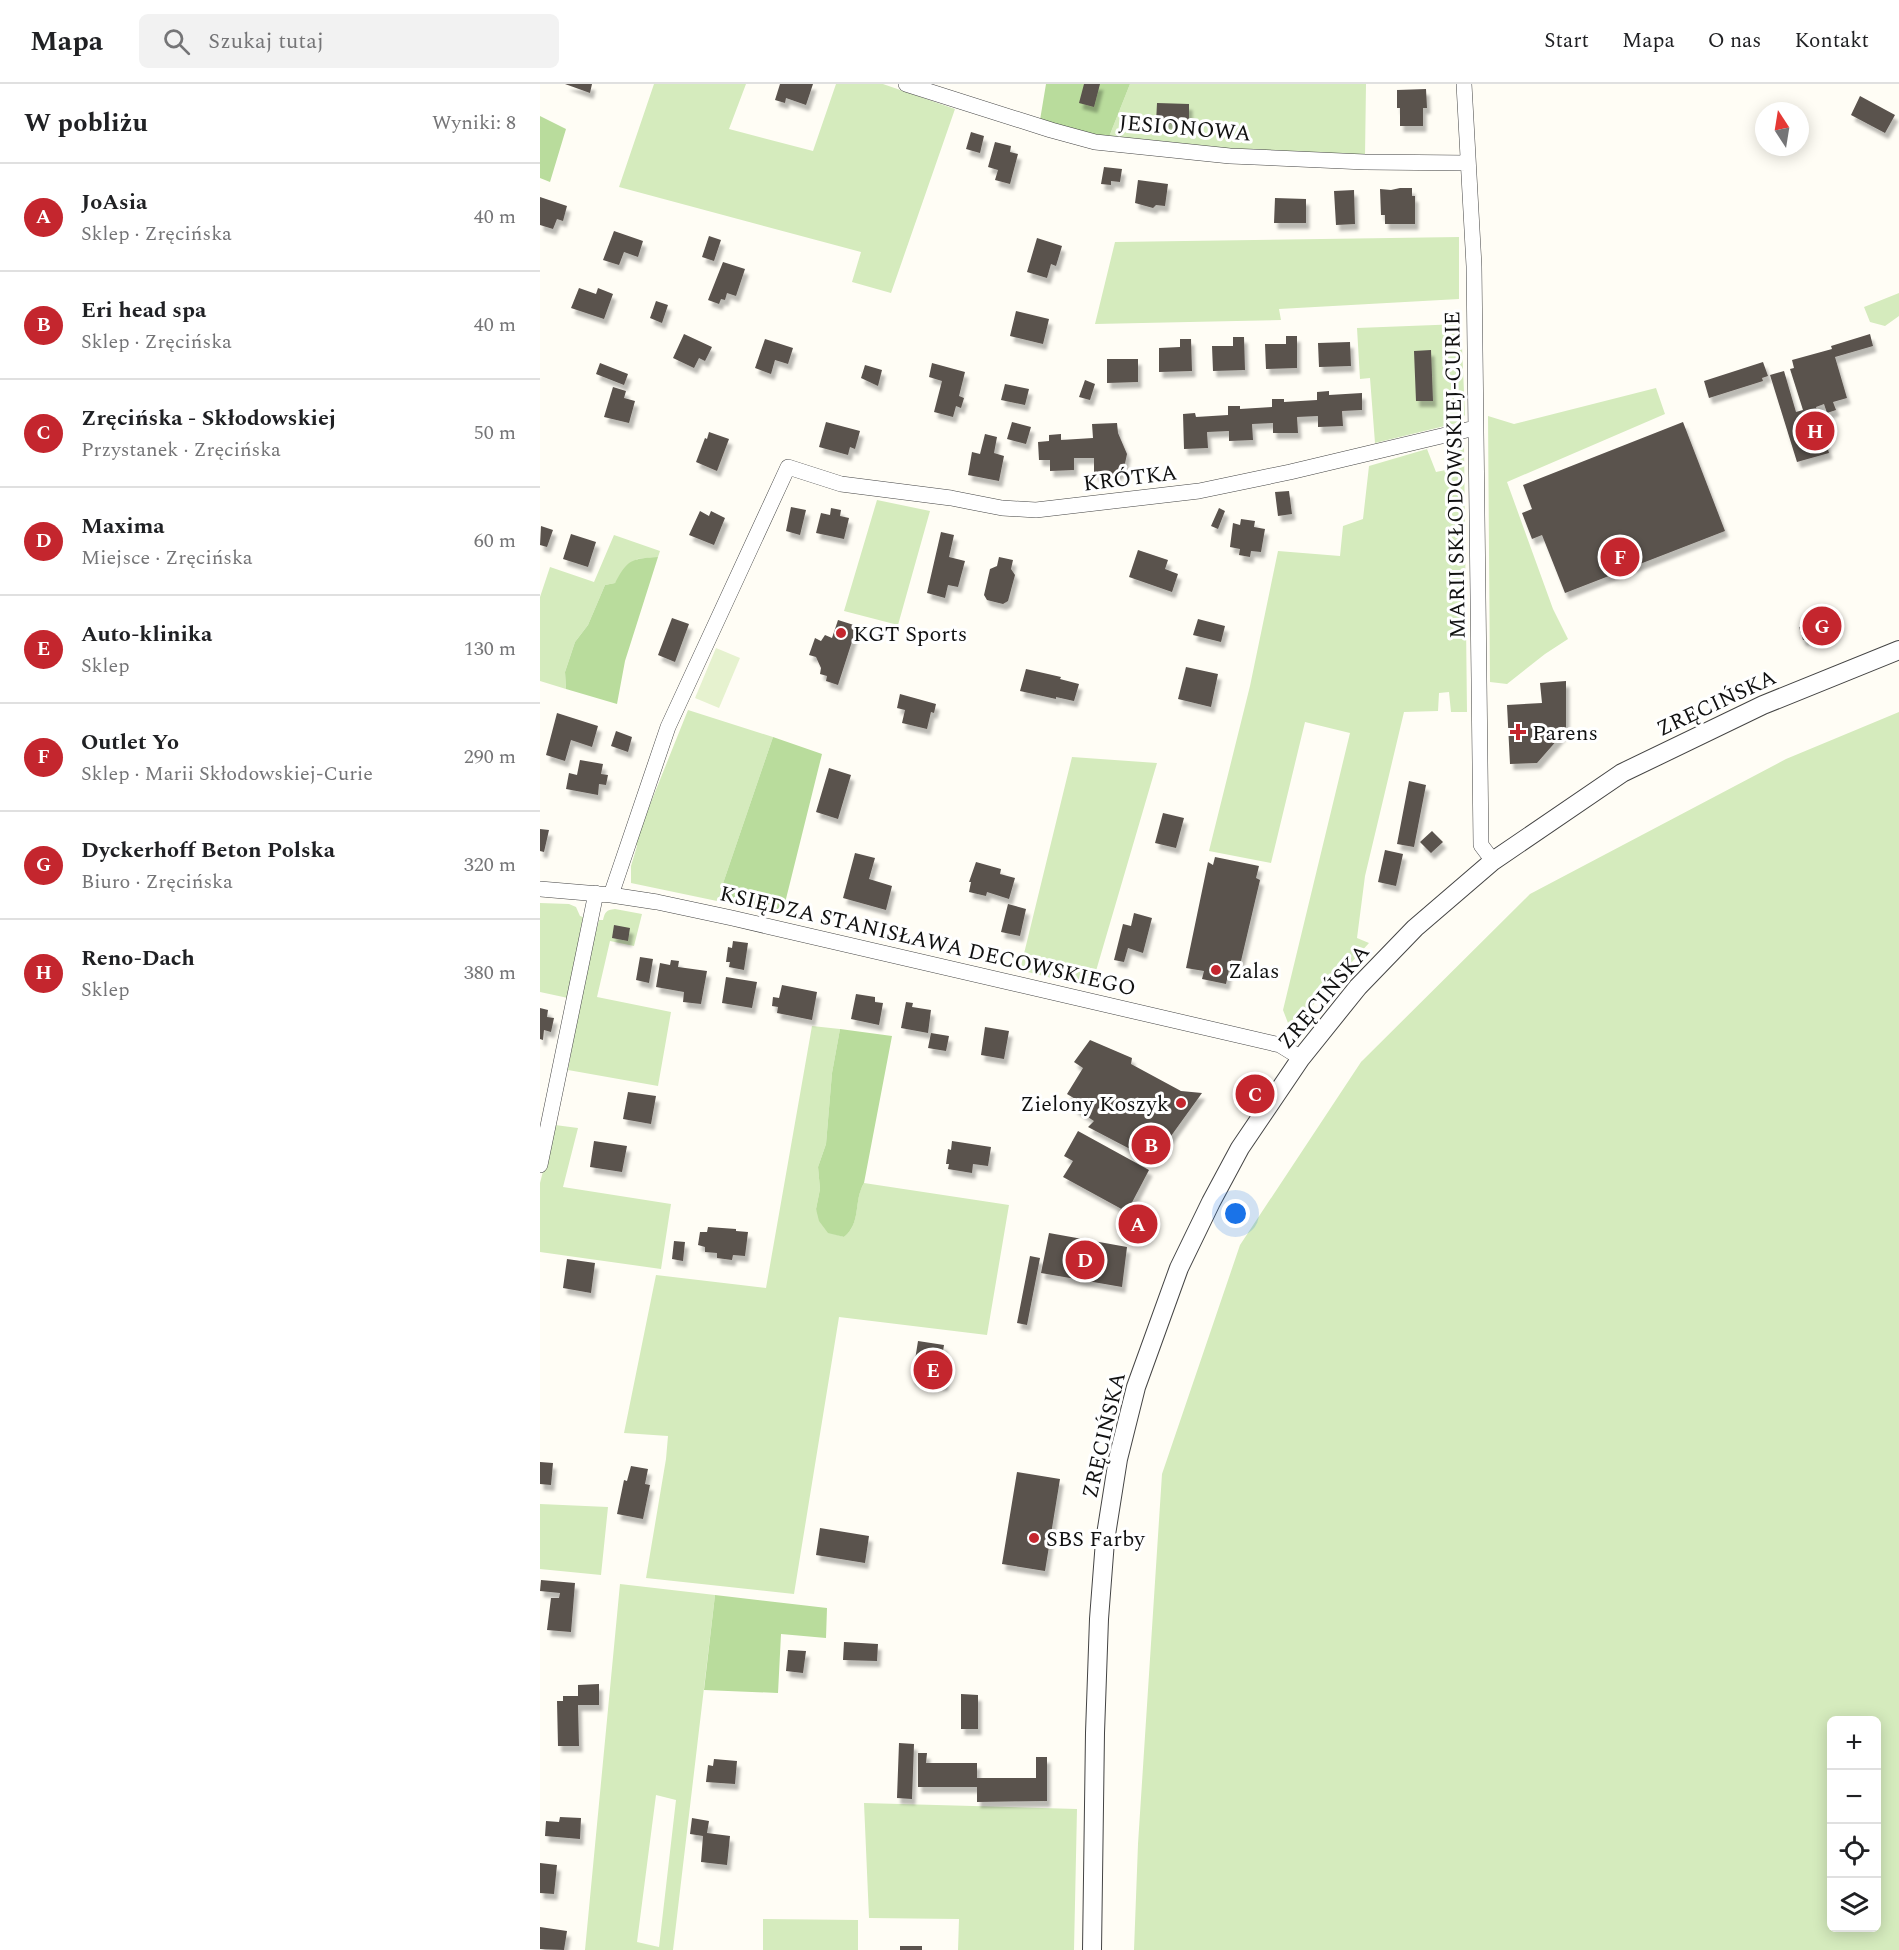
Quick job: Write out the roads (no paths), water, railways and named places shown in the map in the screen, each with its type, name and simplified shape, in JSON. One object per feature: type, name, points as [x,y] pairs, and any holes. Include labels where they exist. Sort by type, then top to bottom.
[{"type":"street","name":"JESIONOWA","points":[[906,84],[1095,142],[1230,156],[1365,162],[1468,163]]},
{"type":"street","name":"MARII SKŁODOWSKIEJ-CURIE","points":[[1464,84],[1474,266],[1481,845],[1493,861]]},
{"type":"street","name":"KRÓTKA","points":[[611,895],[668,727],[788,467],[841,484],[951,498],[1002,508],[1036,510],[1199,491],[1475,428]]},
{"type":"street","name":"ZRĘCIŃSKA","points":[[1092,1950],[1099,1619],[1105,1541],[1118,1458],[1136,1387],[1179,1268],[1240,1148],[1300,1058],[1359,987],[1399,943],[1493,861],[1622,773],[1763,705],[1899,650]]},
{"type":"street","name":"KSIĘDZA STANISŁAWA DECOWSKIEGO","points":[[540,889],[611,895],[732,918],[1280,1045],[1300,1058]]},
{"type":"street","points":[[540,1165],[596,893]]},
{"type":"place","name":"Reno-Dach","points":[[1815,431]]},
{"type":"place","name":"Outlet Yo","points":[[1620,557]]},
{"type":"place","name":"Dyckerhoff Beton Polska","points":[[1822,626]]},
{"type":"place","name":"KGT Sports","points":[[841,633]]},
{"type":"place","name":"Parens","points":[[1518,732]]},
{"type":"place","name":"Zalas","points":[[1216,970]]},
{"type":"place","name":"Zręcińska - Skłodowskiej","points":[[1255,1094]]},
{"type":"place","name":"Zielony Koszyk","points":[[1181,1103]]},
{"type":"place","name":"Eri head spa","points":[[1151,1145]]},
{"type":"place","name":"JoAsia","points":[[1138,1224]]},
{"type":"place","name":"Maxima","points":[[1085,1260]]},
{"type":"place","name":"Auto-klinika","points":[[933,1370]]},
{"type":"place","name":"SBS Farby","points":[[1034,1538]]}]
